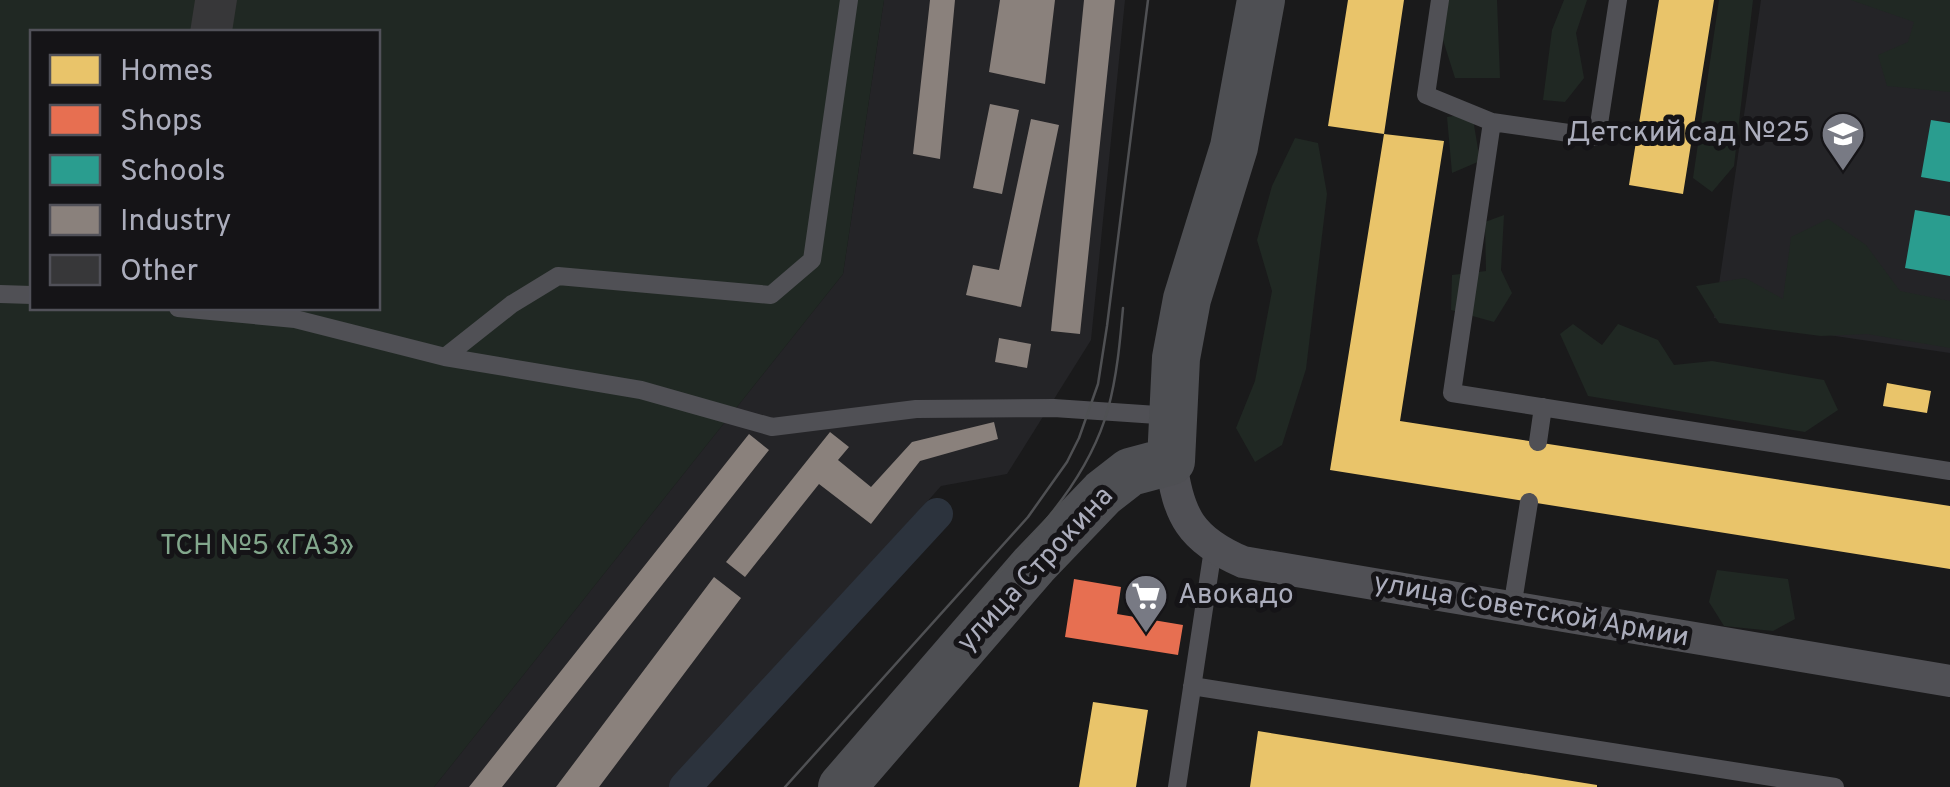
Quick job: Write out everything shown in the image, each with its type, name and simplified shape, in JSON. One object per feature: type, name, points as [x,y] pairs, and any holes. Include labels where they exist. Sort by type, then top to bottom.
[{"type":"street","points":[[1213,550],[1185,516],[1174,491],[1171,439],[1176,358],[1187,298],[1234,147],[1261,0]]},
{"type":"street","name":"улица Строкина","points":[[842,787],[1034,565],[1104,493],[1171,439]]},
{"type":"street","name":"улица Советской Армии","points":[[1213,550],[1243,562],[1950,680]]},
{"type":"lane","points":[[444,357],[512,304],[558,276],[772,294],[812,260],[849,0]]},
{"type":"lane","points":[[1440,0],[1426,95],[1492,122],[1597,136],[1618,0]]},
{"type":"lane","points":[[1492,122],[1452,392],[1950,471]]},
{"type":"lane","points":[[0,294],[30,294]]},
{"type":"lane","points":[[199,310],[295,319],[444,357],[641,390],[772,427],[916,409],[1054,408],[1171,439]]},
{"type":"lane","points":[[1538,442],[1544,407]]},
{"type":"lane","points":[[1512,608],[1529,502]]},
{"type":"lane","points":[[1177,787],[1213,550]]},
{"type":"lane","points":[[1192,686],[1835,787]]},
{"type":"shaded area","points":[[884,0],[1125,0],[1091,340],[1007,474],[941,486],[676,787],[434,787],[843,274]]},
{"type":"shaded area","name":"Детский сад №25","points":[[1761,0],[1950,0],[1950,353],[1714,318]]},
{"type":"green space","name":"ТСН №5 «ГАЗ»","points":[[0,0],[884,0],[843,274],[434,787],[0,787]]},
{"type":"green space","points":[[1436,0],[1497,0],[1500,78],[1455,78],[1437,21]]},
{"type":"green space","points":[[1564,0],[1587,0],[1576,33],[1584,78],[1565,102],[1543,100],[1552,30]]},
{"type":"green space","points":[[1719,0],[1753,0],[1734,166],[1712,192],[1693,178]]},
{"type":"green space","points":[[1851,0],[1950,0],[1950,92],[1887,86],[1878,55],[1908,42],[1914,22]]},
{"type":"green space","points":[[1472,113],[1480,161],[1452,173],[1447,117]]},
{"type":"green space","points":[[1295,138],[1318,143],[1327,194],[1306,369],[1282,445],[1255,462],[1236,428],[1255,381],[1272,291],[1257,240],[1272,186]]},
{"type":"green space","points":[[1504,215],[1501,270],[1512,293],[1494,322],[1451,310],[1452,275],[1486,271],[1485,222]]},
{"type":"green space","points":[[1828,219],[1866,245],[1900,291],[1950,301],[1950,348],[1867,334],[1821,336],[1719,323],[1696,286],[1745,278],[1783,299],[1791,237]]},
{"type":"green space","points":[[1573,324],[1602,345],[1618,324],[1658,340],[1674,365],[1712,361],[1824,380],[1838,410],[1805,432],[1588,396],[1560,334]]},
{"type":"green space","points":[[1717,570],[1788,579],[1795,619],[1773,631],[1724,626],[1709,602]]},
{"type":"building: Homes","points":[[1348,0],[1404,0],[1384,134],[1328,126]]},
{"type":"building: Homes","points":[[1659,0],[1714,0],[1683,194],[1629,185]]},
{"type":"building: Homes","points":[[1384,134],[1444,141],[1400,421],[1950,506],[1950,569],[1330,470]]},
{"type":"building: Homes","points":[[1887,383],[1931,391],[1927,413],[1883,406]]},
{"type":"building: Homes","points":[[1093,702],[1148,710],[1136,787],[1079,787]]},
{"type":"building: Homes","points":[[1258,731],[1597,785],[1597,787],[1250,787]]},
{"type":"building: Shops","points":[[1074,579],[1121,587],[1117,614],[1183,625],[1178,655],[1065,637]]},
{"type":"building: Schools","points":[[1931,120],[1950,123],[1950,182],[1921,177]]},
{"type":"building: Schools","points":[[1915,210],[1950,216],[1950,276],[1905,268]]},
{"type":"building: Industry","points":[[930,0],[955,0],[940,159],[913,154]]},
{"type":"building: Industry","points":[[1000,0],[1055,0],[1045,84],[989,72]]},
{"type":"building: Industry","points":[[1084,0],[1115,0],[1080,334],[1051,331]]},
{"type":"building: Industry","points":[[990,104],[1019,110],[1002,194],[973,188]]},
{"type":"building: Industry","points":[[1031,119],[1059,125],[1021,307],[966,295],[973,265],[999,270]]},
{"type":"building: Industry","points":[[999,338],[1031,344],[1027,368],[995,362]]},
{"type":"building: Industry","points":[[994,422],[998,439],[920,461],[871,524],[819,484],[745,577],[726,562],[830,432],[849,447],[838,460],[871,487],[912,442]]},
{"type":"building: Industry","points":[[749,434],[769,450],[502,787],[469,787]]},
{"type":"building: Industry","points":[[714,577],[741,598],[599,787],[556,787]]},
{"type":"building: Other","points":[[195,0],[237,0],[232,30],[190,30]]},
{"type":"waterway","points":[[685,787],[937,514]]},
{"type":"tram line","points":[[785,787],[1028,517],[1079,438],[1098,384],[1148,0]]},
{"type":"tram line","points":[[969,606],[1050,515],[1098,438],[1111,397],[1123,308]]},
{"type":"place","name":"Детский сад №25","points":[[1843,172]]},
{"type":"place","name":"Авокадо","points":[[1146,634]]}]
